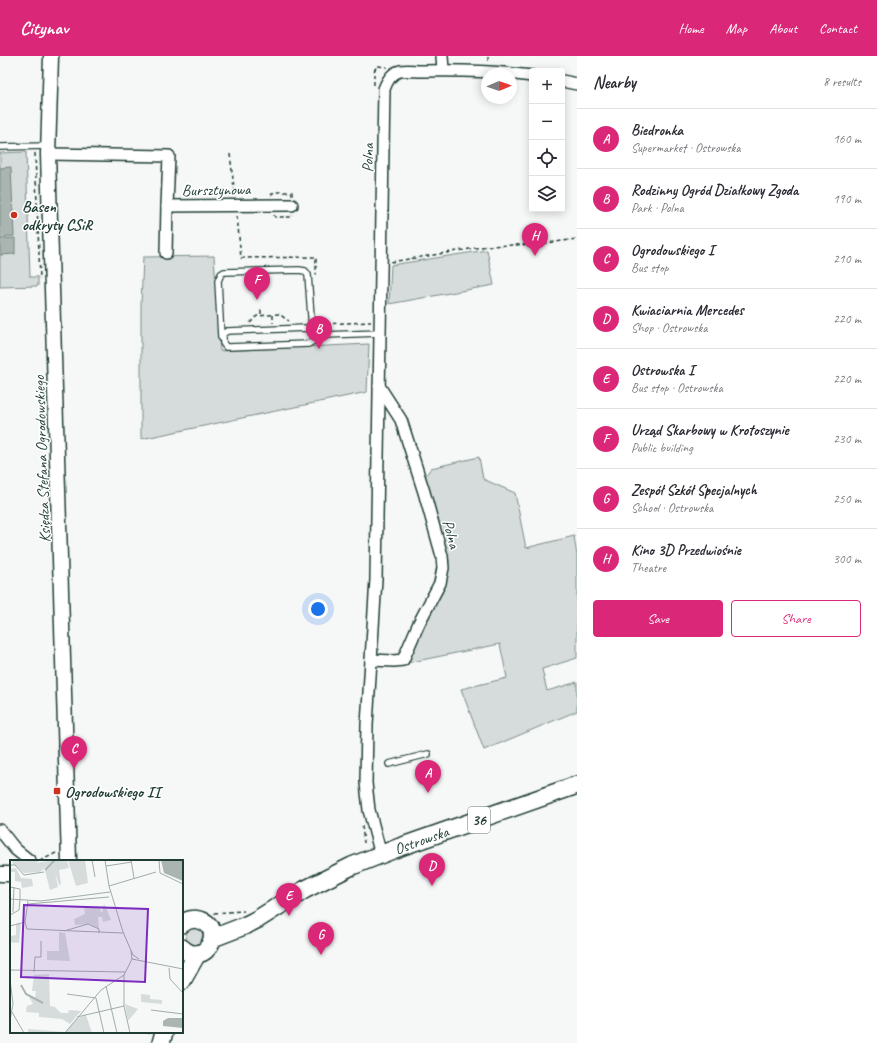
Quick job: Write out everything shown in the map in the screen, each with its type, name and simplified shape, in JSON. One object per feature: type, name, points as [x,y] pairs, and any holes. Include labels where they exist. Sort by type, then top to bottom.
[{"type":"main road","name":"Ostrowska","points":[[210,931],[215,924],[233,922],[272,909],[335,874],[381,855],[577,785]]},
{"type":"main road","name":"36","points":[[184,921],[196,919],[210,931]]},
{"type":"main road","points":[[183,974],[186,952],[205,951],[209,947],[210,931]]},
{"type":"street","name":"Księdza Stefana Ogrodowskiego","points":[[51,56],[48,150],[56,391],[66,855]]},
{"type":"street","points":[[442,56],[443,70]]},
{"type":"street","name":"Polna","points":[[381,855],[369,810],[366,783],[367,725],[376,579],[384,89],[387,81],[392,75],[400,71],[492,71],[529,76]]},
{"type":"street","points":[[565,82],[577,84]]},
{"type":"street","name":"Bursztynowa","points":[[48,150],[169,156],[167,206],[292,204]]},
{"type":"street","points":[[166,253],[167,206]]},
{"type":"street","name":"Polna","points":[[371,660],[403,660],[418,623],[440,583],[443,568],[442,556],[424,492],[401,420],[378,386]]},
{"type":"street","points":[[0,830],[15,849],[29,860]]},
{"type":"lane","points":[[0,148],[48,150]]},
{"type":"lane","points":[[312,330],[308,275],[305,271],[224,272],[221,274],[218,281],[220,335],[226,347],[308,344],[324,335]]},
{"type":"lane","points":[[223,343],[223,336],[225,332],[307,328],[324,335],[380,333]]},
{"type":"lane","points":[[389,764],[428,754]]},
{"type":"path","points":[[487,65],[488,56]]},
{"type":"path","points":[[272,213],[275,217],[292,216],[292,204]]},
{"type":"path","points":[[236,210],[241,258],[316,257],[316,280]]},
{"type":"path","points":[[390,262],[488,246],[540,244],[577,239]]},
{"type":"path","points":[[261,310],[261,315]]},
{"type":"path","points":[[243,331],[257,316],[261,315],[279,314],[294,324],[318,320],[318,324],[371,322]]},
{"type":"path","points":[[44,860],[66,855]]},
{"type":"path","points":[[145,1033],[160,1036]]},
{"type":"shaded area","name":"Basen odkryty CSiR","points":[[26,152],[30,277],[38,277],[38,286],[0,287],[0,153]]},
{"type":"shaded area","points":[[11,167],[14,236],[0,237],[0,168]]},
{"type":"shaded area","points":[[15,238],[15,254],[0,255],[0,239]]},
{"type":"shaded area","points":[[487,250],[494,285],[389,304],[391,265]]},
{"type":"shaded area","points":[[214,256],[220,351],[369,344],[367,392],[141,439],[141,305],[143,257]]},
{"type":"shaded area","points":[[479,457],[483,479],[515,493],[526,548],[574,536],[577,556],[577,658],[542,669],[547,691],[577,682],[577,711],[484,750],[461,689],[507,678],[500,644],[407,663],[423,624],[443,588],[449,561],[424,478],[431,468]]},
{"type":"shaded area","points":[[195,927],[201,930],[204,936],[201,942],[195,945],[189,942],[186,936],[189,930]]},
{"type":"place","name":"Basen odkryty CSiR","points":[[14,215]]},
{"type":"place","name":"Kino 3D Przedwiośnie","points":[[535,256]]},
{"type":"place","name":"Urząd Skarbowy w Krotoszynie","points":[[257,300]]},
{"type":"place","name":"Rodzinny Ogród Działkowy Zgoda","points":[[319,349]]},
{"type":"place","name":"Ogrodowskiego I","points":[[74,769]]},
{"type":"place","name":"Ogrodowskiego II","points":[[57,791]]},
{"type":"place","name":"Biedronka","points":[[428,793]]},
{"type":"place","name":"Kwiaciarnia Mercedes","points":[[432,886]]},
{"type":"place","name":"Ostrowska I","points":[[289,916]]},
{"type":"place","name":"Zespół Szkół Specjalnych","points":[[321,955]]}]
